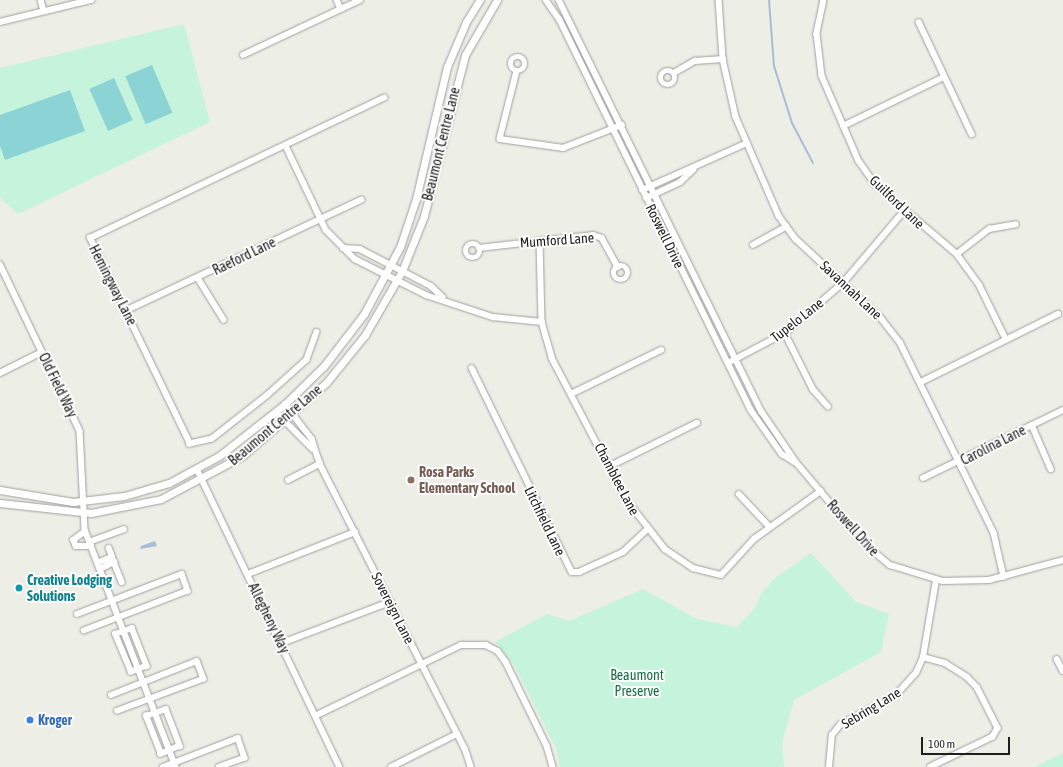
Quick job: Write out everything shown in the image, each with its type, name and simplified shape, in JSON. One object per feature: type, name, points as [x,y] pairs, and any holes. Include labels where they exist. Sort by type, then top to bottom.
[{"type":"street","points":[[41,0],[44,11]]},
{"type":"street","points":[[0,22],[91,0]]},
{"type":"street","points":[[337,0],[342,9]]},
{"type":"street","points":[[243,55],[360,0]]},
{"type":"street","name":"Beaumont Centre Lane","points":[[0,490],[36,499],[83,501],[140,493],[197,469],[286,404],[343,344],[392,266],[416,199],[447,67],[480,0]]},
{"type":"street","name":"Beaumont Centre Lane","points":[[0,503],[83,513],[147,504],[202,480],[242,456],[293,414],[352,352],[398,280],[424,216],[464,55],[497,0]]},
{"type":"street","name":"Roswell Drive","points":[[546,0],[560,20],[642,190],[762,429],[782,454],[796,462]]},
{"type":"street","name":"Roswell Drive","points":[[559,0],[656,194],[762,412],[796,462],[865,544],[884,561],[936,580],[965,582],[1004,577],[1063,560]]},
{"type":"street","name":"Savannah Lane","points":[[718,0],[723,59],[745,144],[786,227],[894,332],[994,533],[1004,577]]},
{"type":"street","name":"Guilford Lane","points":[[824,0],[817,34],[819,61],[829,98],[843,126],[875,184],[904,211],[957,254],[980,286],[1006,339]]},
{"type":"street","points":[[919,22],[972,134]]},
{"type":"street","points":[[674,73],[695,62],[723,59]]},
{"type":"street","points":[[517,71],[500,139],[563,148],[613,130],[622,125]]},
{"type":"street","points":[[843,126],[944,77]]},
{"type":"street","name":"Hemingway Lane","points":[[317,332],[307,360],[268,396],[212,439],[190,444],[127,310],[90,238],[286,146],[384,98]]},
{"type":"street","points":[[646,198],[680,182],[693,170],[745,144]]},
{"type":"street","points":[[286,146],[320,220],[343,248],[355,258],[426,295],[443,297],[493,317],[542,322]]},
{"type":"street","points":[[642,190],[676,173],[693,170]]},
{"type":"street","name":"Raeford Lane","points":[[127,310],[198,278],[361,200]]},
{"type":"street","name":"Tupelo Lane","points":[[728,363],[785,333],[843,283],[904,211]]},
{"type":"street","points":[[957,254],[989,229],[1016,224]]},
{"type":"street","points":[[753,245],[786,227]]},
{"type":"street","name":"Mumford Lane","points":[[479,248],[596,235],[604,241],[618,267]]},
{"type":"street","name":"Chamblee Lane","points":[[540,241],[542,322],[552,358],[573,393],[626,499],[647,530],[684,562],[715,576],[724,573],[770,527],[821,491]]},
{"type":"street","points":[[343,248],[360,250],[431,286],[443,297]]},
{"type":"street","name":"Old Field Way","points":[[0,264],[80,431],[85,532],[175,765]]},
{"type":"street","points":[[198,278],[224,320]]},
{"type":"street","points":[[920,382],[1058,314]]},
{"type":"street","points":[[785,333],[813,389],[828,406]]},
{"type":"street","points":[[573,393],[661,350]]},
{"type":"street","points":[[0,373],[42,352]]},
{"type":"street","name":"Litchfield Lane","points":[[472,368],[572,572],[579,572],[622,552],[647,530]]},
{"type":"street","name":"Sovereign Lane","points":[[286,404],[312,439],[313,449],[320,464],[457,734],[471,767]]},
{"type":"street","name":"Carolina Lane","points":[[923,478],[959,462],[1063,410]]},
{"type":"street","name":"Sovereign Lane","points":[[276,412],[313,449]]},
{"type":"street","points":[[610,466],[697,423]]},
{"type":"street","points":[[1032,425],[1052,469]]},
{"type":"street","points":[[288,480],[320,464]]},
{"type":"street","name":"Allegheny Way","points":[[197,469],[282,643],[340,767]]},
{"type":"street","points":[[739,494],[770,527]]},
{"type":"street","points":[[85,532],[74,540],[76,546],[90,544],[124,529]]},
{"type":"street","points":[[248,574],[354,532]]},
{"type":"street","points":[[109,549],[122,582]]},
{"type":"street","points":[[99,566],[113,560]]},
{"type":"street","points":[[77,614],[182,574],[188,592],[84,631]]},
{"type":"street","name":"Sebring Lane","points":[[829,767],[834,731],[850,718],[901,691],[914,677],[923,657],[936,580]]},
{"type":"street","points":[[282,643],[390,602]]},
{"type":"street","points":[[132,628],[147,666],[138,670],[131,672],[115,634],[132,628]]},
{"type":"street","points":[[317,716],[422,664],[469,643],[486,645],[498,651],[547,746],[553,767]]},
{"type":"street","points":[[923,657],[945,663],[967,677],[977,687],[998,728],[992,737],[931,767]]},
{"type":"street","points":[[1057,659],[1063,671]]},
{"type":"street","points":[[111,695],[198,661],[204,679],[118,711]]},
{"type":"street","points":[[166,709],[180,746],[161,754],[146,716],[155,713],[166,709]]},
{"type":"street","points":[[391,767],[457,734]]},
{"type":"street","points":[[163,767],[175,765],[238,738],[245,758],[220,767]]},
{"type":"green space","points":[[184,24],[210,122],[18,214],[0,198],[0,68]]},
{"type":"green space","name":"Beaumont Preserve","points":[[811,553],[856,602],[889,614],[881,652],[794,700],[782,743],[784,767],[560,767],[556,748],[513,663],[495,642],[547,614],[569,621],[643,589],[697,619],[737,627],[755,608],[761,594],[776,577]]},
{"type":"green space","points":[[1063,753],[1063,767],[1035,767]]},
{"type":"shaded area","points":[[152,65],[172,113],[146,124],[125,76]]},
{"type":"shaded area","points":[[114,78],[133,120],[108,131],[89,89]]},
{"type":"shaded area","points":[[70,90],[85,131],[5,160],[0,146],[0,115]]},
{"type":"shaded area","points":[[155,541],[157,546],[140,549],[141,546]]},
{"type":"waterway","points":[[769,0],[774,66],[792,123],[813,163]]},
{"type":"place","name":"Rosa Parks Elementary School","points":[[411,480]]},
{"type":"place","name":"Creative Lodging Solutions","points":[[19,588]]},
{"type":"place","name":"Kroger","points":[[30,720]]}]
